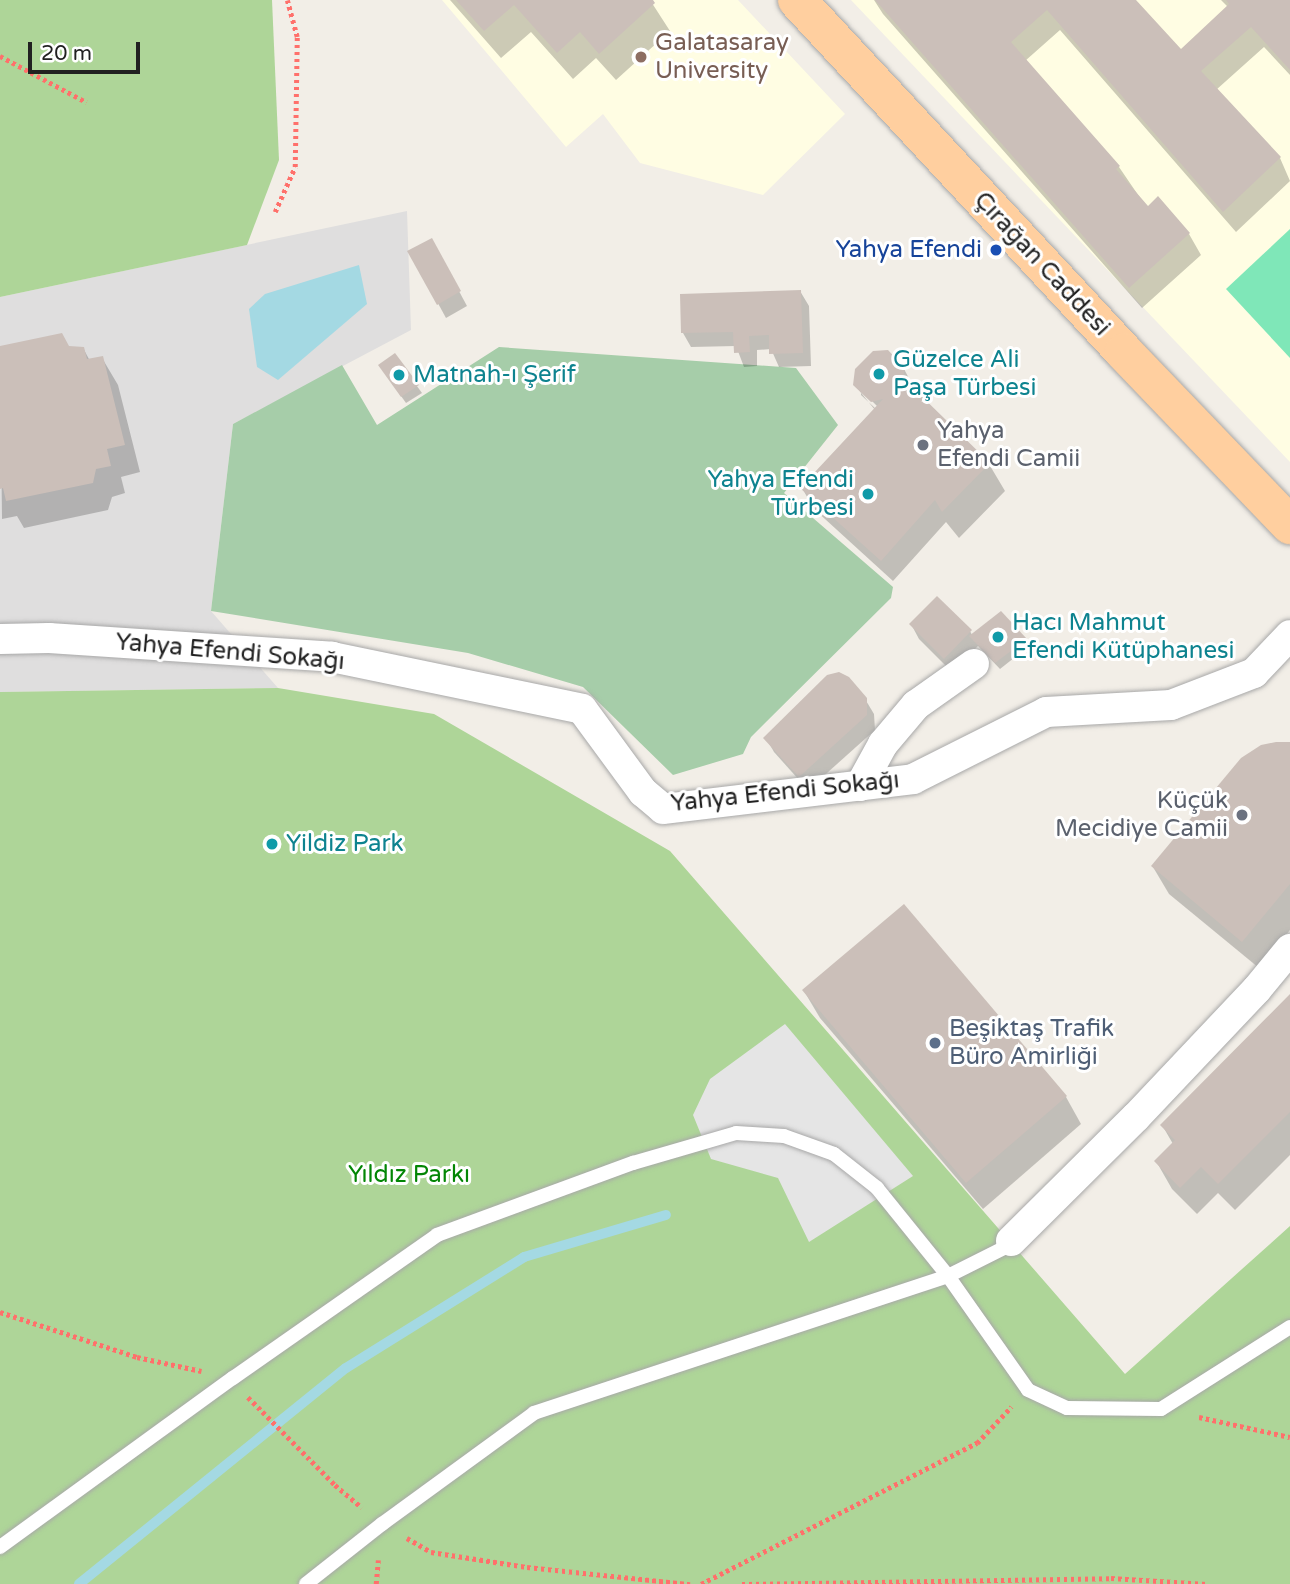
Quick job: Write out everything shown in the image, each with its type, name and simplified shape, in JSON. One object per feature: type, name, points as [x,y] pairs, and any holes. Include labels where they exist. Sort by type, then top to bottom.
[{"type":"main road","name":"Çırağan Caddesi","points":[[797,0],[1124,352],[1290,525]]},
{"type":"street","name":"Yahya Efendi Sokağı","points":[[0,639],[49,638],[332,657],[582,709],[643,792],[663,808],[913,779],[1046,712],[1171,705],[1254,673],[1290,635]]},
{"type":"street","points":[[860,786],[883,744],[916,705],[974,664]]},
{"type":"street","points":[[1011,1241],[1136,1117],[1257,989],[1290,949]]},
{"type":"lane","points":[[0,1547],[233,1378],[437,1236],[633,1163],[736,1133],[784,1136],[834,1154],[877,1188],[948,1276],[1028,1390],[1067,1409],[1161,1409],[1290,1327]]},
{"type":"lane","points":[[306,1584],[382,1524],[534,1413],[948,1276],[1004,1248],[1011,1241]]},
{"type":"path","points":[[275,212],[295,167],[297,37],[287,0]]},
{"type":"path","points":[[0,56],[86,102]]},
{"type":"path","points":[[0,1312],[137,1357],[233,1378],[252,1401],[335,1485],[382,1524],[432,1552],[527,1567],[690,1584]]},
{"type":"path","points":[[701,1584],[976,1443],[1028,1390]]},
{"type":"path","points":[[1161,1409],[1290,1437]]},
{"type":"path","points":[[742,1584],[1111,1578],[1207,1584]]},
{"type":"shaded area","name":"Galatasaray University","points":[[442,0],[738,0],[845,114],[763,195],[640,163],[603,114],[566,147]]},
{"type":"shaded area","points":[[851,0],[1290,0],[1290,462]]},
{"type":"shaded area","points":[[407,211],[411,330],[233,424],[211,611],[278,688],[0,692],[0,297]]},
{"type":"shaded area","points":[[785,1024],[913,1176],[809,1242],[778,1178],[711,1159],[693,1115],[710,1079]]},
{"type":"green space","points":[[0,0],[272,0],[279,160],[247,245],[0,297]]},
{"type":"green space","points":[[1290,229],[1290,358],[1226,289]]},
{"type":"green space","points":[[499,347],[796,368],[838,425],[784,493],[893,587],[891,598],[751,737],[743,754],[673,775],[583,687],[468,653],[211,611],[233,424],[342,365],[377,425]]},
{"type":"green space","name":"Yıldız Parkı","points":[[278,688],[434,714],[670,851],[1125,1374],[1290,1226],[1290,1584],[0,1584],[0,692]]},
{"type":"water","points":[[359,265],[367,304],[278,380],[257,367],[249,309],[265,294]]},
{"type":"building","points":[[456,0],[653,0],[655,3],[599,54],[580,32],[557,53],[514,5],[484,31]]},
{"type":"building","points":[[875,0],[1136,0],[1181,49],[1229,4],[1226,0],[1290,0],[1290,70],[1251,27],[1201,71],[1281,157],[1223,212],[1047,10],[1011,42],[1120,166],[1116,169],[1148,206],[1158,196],[1190,233],[1129,288]]},
{"type":"building","points":[[432,238],[461,291],[437,305],[407,251]]},
{"type":"building","points":[[801,290],[803,353],[769,354],[769,335],[749,336],[750,352],[734,353],[733,332],[681,333],[680,294]]},
{"type":"building","points":[[62,333],[69,346],[84,347],[87,359],[103,356],[125,445],[107,449],[111,466],[96,469],[93,483],[6,501],[3,488],[0,489],[0,346]]},
{"type":"building","points":[[888,350],[905,368],[903,378],[990,463],[942,512],[935,500],[881,561],[800,488],[883,399],[871,402],[853,385],[855,369],[873,351]]},
{"type":"building","name":"Matnah-ı Şerif","points":[[395,353],[419,385],[401,397],[378,365]]},
{"type":"building","points":[[937,596],[972,630],[944,659],[909,624]]},
{"type":"building","name":"Hacı Mahmut Efendi Kütüphanesi","points":[[1001,611],[1027,639],[995,663],[969,636]]},
{"type":"building","points":[[839,672],[849,677],[867,698],[867,715],[799,777],[763,738],[827,675]]},
{"type":"building","name":"Küçük Mecidiye Camii","points":[[1290,742],[1290,884],[1242,942],[1151,866],[1241,758],[1261,745]]},
{"type":"building","name":"Beşiktaş Trafik Büro Amirliği","points":[[904,904],[1067,1096],[966,1183],[802,990]]},
{"type":"building","points":[[1290,994],[1290,1112],[1218,1184],[1201,1167],[1180,1188],[1154,1161],[1175,1140],[1160,1125]]},
{"type":"waterway","points":[[79,1584],[346,1368],[524,1257],[666,1215]]},
{"type":"place","name":"Galatasaray University","points":[[641,57]]},
{"type":"place","name":"Yahya Efendi","points":[[996,250]]},
{"type":"place","name":"Güzelce Ali Paşa Türbesi","points":[[879,374]]},
{"type":"place","name":"Matnah-ı Şerif","points":[[399,375]]},
{"type":"place","name":"Yahya Efendi Camii","points":[[923,445]]},
{"type":"place","name":"Yahya Efendi Türbesi","points":[[868,494]]},
{"type":"place","name":"Hacı Mahmut Efendi Kütüphanesi","points":[[998,637]]},
{"type":"place","name":"Küçük Mecidiye Camii","points":[[1242,815]]},
{"type":"place","name":"Yildiz Park","points":[[272,844]]},
{"type":"place","name":"Beşiktaş Trafik Büro Amirliği","points":[[935,1043]]}]
